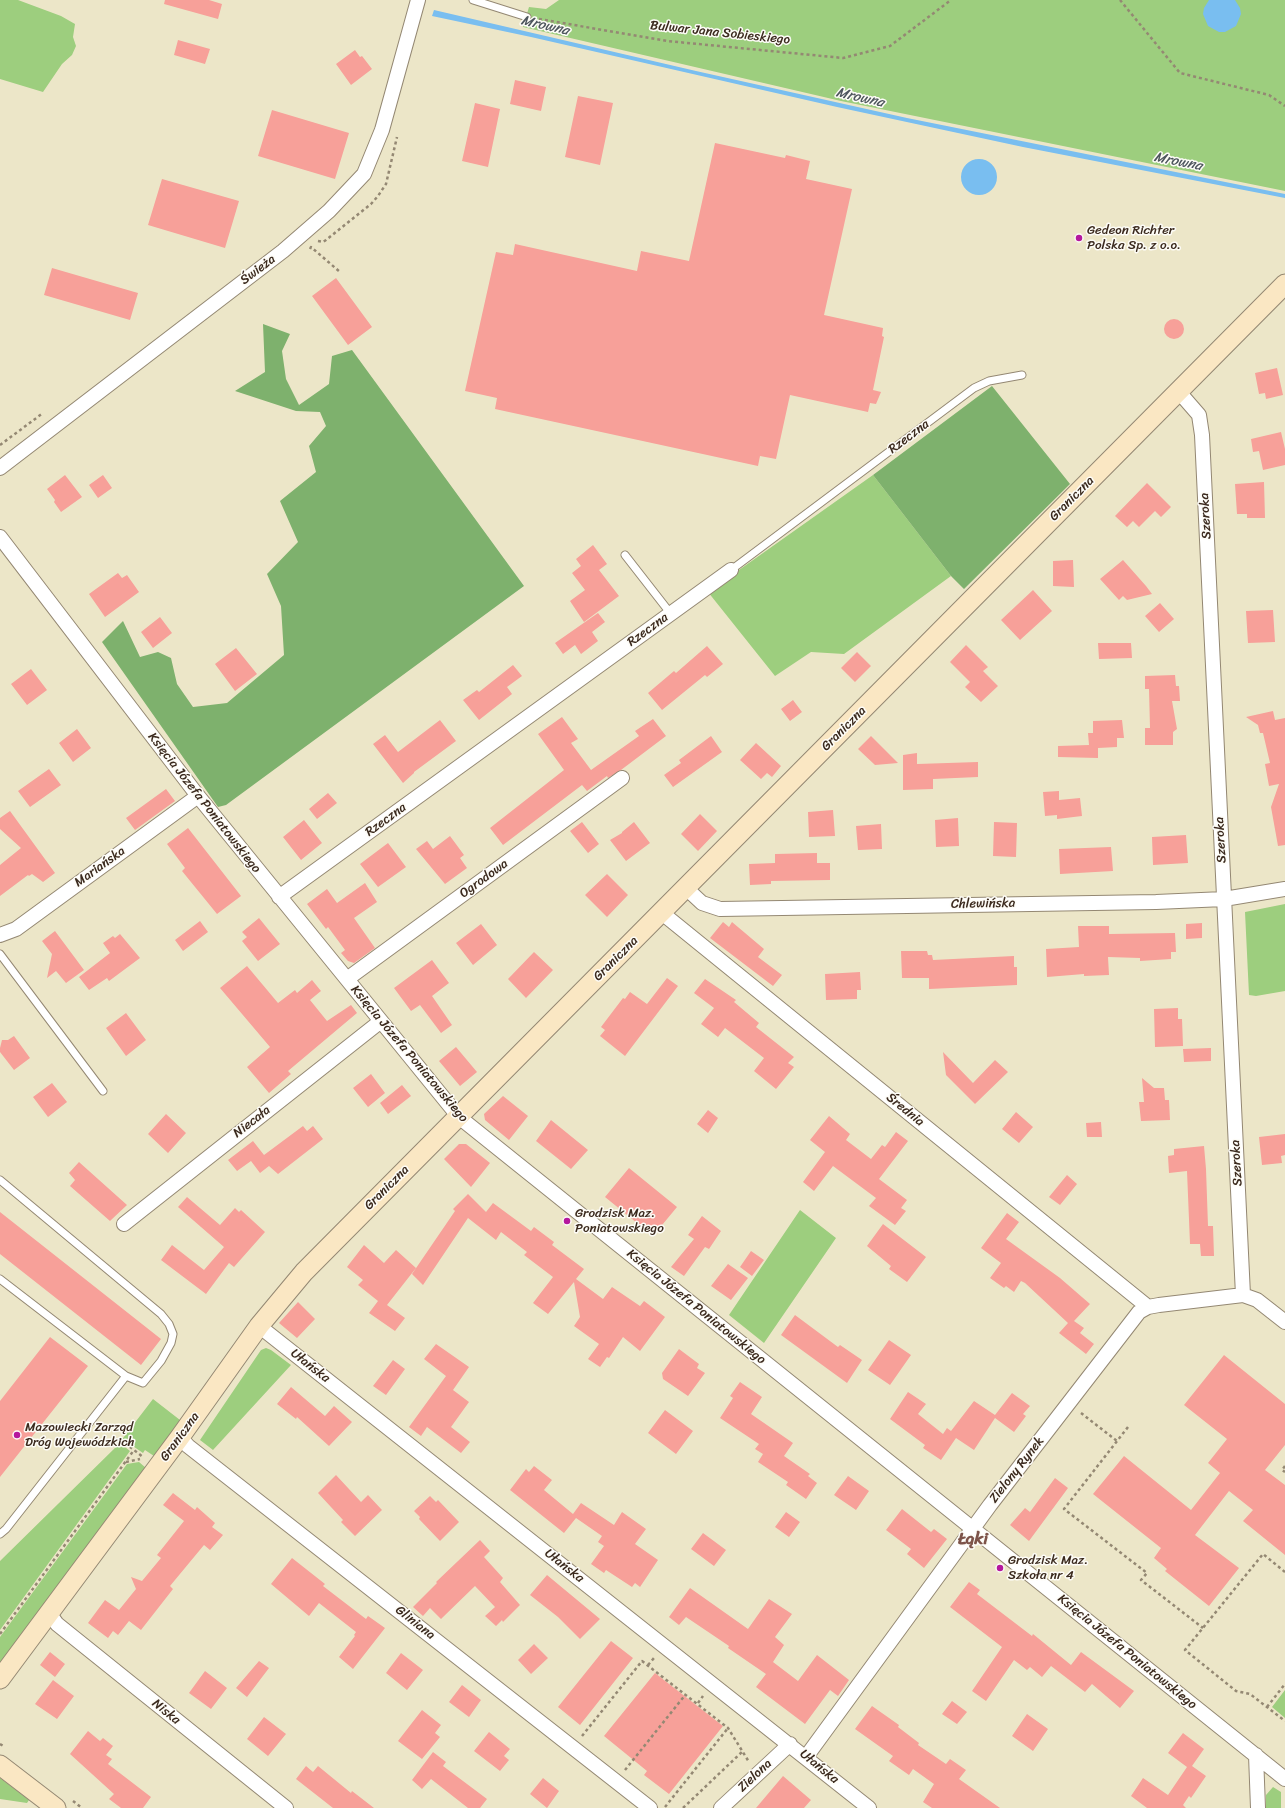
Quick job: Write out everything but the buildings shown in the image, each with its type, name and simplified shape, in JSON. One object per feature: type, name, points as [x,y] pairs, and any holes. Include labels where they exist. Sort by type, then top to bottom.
[{"type":"street","name":"Świeża","points":[[0,468],[283,251],[329,211],[364,174],[382,130],[418,0]]},
{"type":"street","name":"Graniczna","points":[[0,1680],[180,1437],[260,1326],[304,1272],[687,888],[1285,284]]},
{"type":"street","name":"Szeroka","points":[[1179,392],[1200,420],[1243,1295]]},
{"type":"street","name":"Księcia Józefa Poniatowskiego","points":[[0,537],[198,796],[459,1117],[1285,1779]]},
{"type":"street","name":"Rzeczna","points":[[279,897],[731,570]]},
{"type":"street","name":"Ogrodowa","points":[[347,979],[622,778]]},
{"type":"street","name":"Mariańska","points":[[0,935],[16,929],[198,796]]},
{"type":"street","name":"Chlewińska","points":[[687,888],[702,903],[720,909],[1156,902],[1224,899],[1285,889]]},
{"type":"street","name":"Średnia","points":[[662,912],[1148,1307]]},
{"type":"street","name":"Niecała","points":[[124,1224],[381,1021]]},
{"type":"street","points":[[1148,1307],[1243,1295],[1257,1300],[1285,1322]]},
{"type":"street","name":"Zielony Rynek","points":[[806,1757],[973,1528],[1134,1317],[1148,1307]]},
{"type":"street","name":"Ułańska","points":[[260,1326],[869,1808]]},
{"type":"street","name":"Gliniana","points":[[180,1437],[188,1446],[650,1808]]},
{"type":"street","name":"Niska","points":[[49,1613],[57,1624],[286,1808]]},
{"type":"street","name":"Zielona","points":[[721,1808],[790,1744]]},
{"type":"street","points":[[1256,1755],[1258,1808]]},
{"type":"street","points":[[0,1765],[56,1808]]},
{"type":"lane","points":[[473,0],[527,16]]},
{"type":"lane","name":"Rzeczna","points":[[731,570],[974,388],[989,381],[1022,375]]},
{"type":"lane","points":[[625,555],[671,614]]},
{"type":"lane","points":[[0,954],[103,1090]]},
{"type":"lane","points":[[0,1180],[161,1314],[169,1324],[173,1334],[171,1343],[161,1361],[143,1383],[126,1376],[0,1279]]},
{"type":"lane","points":[[0,1534],[6,1529],[126,1376]]},
{"type":"path","name":"Bulwar Jana Sobieskiego","points":[[527,16],[667,41],[843,58],[890,46],[951,0]]},
{"type":"path","points":[[1120,0],[1180,72],[1269,95],[1285,106]]},
{"type":"path","points":[[305,252],[311,248],[340,272]]},
{"type":"path","points":[[1083,1415],[1117,1441]]},
{"type":"path","points":[[1128,1427],[1064,1509],[1147,1572],[1141,1580],[1203,1628]]},
{"type":"path","points":[[125,1443],[145,1458],[125,1462]]},
{"type":"path","points":[[0,1634],[134,1450]]},
{"type":"path","points":[[1285,1466],[1282,1470],[1285,1472]]},
{"type":"path","points":[[1285,1572],[1263,1554],[1185,1650],[1236,1691],[1250,1694],[1285,1721]]},
{"type":"path","points":[[573,1747],[642,1661],[728,1728],[756,1775]]},
{"type":"path","points":[[1267,1707],[1285,1684]]},
{"type":"path","points":[[616,1781],[686,1694]]},
{"type":"path","points":[[664,1808],[728,1728]]},
{"type":"path","points":[[683,1808],[743,1751]]},
{"type":"green space","points":[[0,0],[18,0],[61,16],[75,24],[73,37],[76,46],[72,55],[62,64],[43,92],[0,79]]},
{"type":"green space","points":[[559,0],[1285,0],[1285,191],[841,101],[523,27],[529,7],[546,9]]},
{"type":"green space","points":[[263,324],[290,334],[282,351],[286,379],[299,405],[329,384],[332,356],[352,350],[524,586],[226,805],[218,807],[102,642],[123,621],[140,657],[158,652],[171,658],[177,684],[193,707],[227,703],[284,655],[281,606],[267,574],[298,542],[280,501],[316,472],[309,446],[326,426],[320,412],[296,411],[235,391],[265,372]]},
{"type":"green space","points":[[992,386],[1070,484],[964,589],[951,576],[873,475]]},
{"type":"green space","points":[[873,475],[951,576],[844,654],[811,652],[775,676],[708,592]]},
{"type":"green space","points":[[1285,904],[1285,991],[1256,996],[1249,995],[1245,912]]},
{"type":"green space","points":[[800,1210],[836,1238],[764,1343],[729,1315]]},
{"type":"green space","points":[[266,1348],[291,1365],[213,1450],[200,1440],[261,1350]]},
{"type":"green space","points":[[153,1399],[180,1420],[154,1456],[145,1450],[143,1453],[124,1440],[121,1444],[130,1451],[0,1630],[0,1561],[117,1446]]},
{"type":"green space","points":[[139,1462],[146,1468],[0,1665],[0,1637],[127,1464]]},
{"type":"green space","points":[[1285,1690],[1285,1718],[1272,1707]]},
{"type":"green space","points":[[0,1778],[29,1800],[27,1803],[0,1799]]},
{"type":"green space","points":[[1273,1787],[1281,1792],[1281,1808],[1266,1808],[1266,1795]]},
{"type":"water","points":[[1209,0],[1235,0],[1240,8],[1241,14],[1236,26],[1225,32],[1219,32],[1208,26],[1203,14],[1204,8]]},
{"type":"water","points":[[434,10],[907,118],[1285,194],[1285,198],[1023,147],[837,107],[531,37],[432,16]]},
{"type":"water","points":[[979,159],[992,164],[997,177],[992,190],[979,195],[966,190],[961,177],[966,164]]},
{"type":"place","name":"Gedeon Richter Polska Sp. z o.o.","points":[[1079,238]]},
{"type":"place","name":"Grodzisk Maz. Poniatowskiego","points":[[567,1221]]},
{"type":"place","name":"Mazowiecki Zarząd Dróg Wojewódzkich","points":[[17,1435]]},
{"type":"place","name":"Grodzisk Maz. Szkoła nr 4","points":[[1000,1568]]},
{"type":"district","name":"Łąki","points":[[973,1540]]},
{"type":"water label","name":"Mrowna","points":[[545,26]]},
{"type":"water label","name":"Mrowna","points":[[860,98]]},
{"type":"water label","name":"Mrowna","points":[[1178,162]]}]
